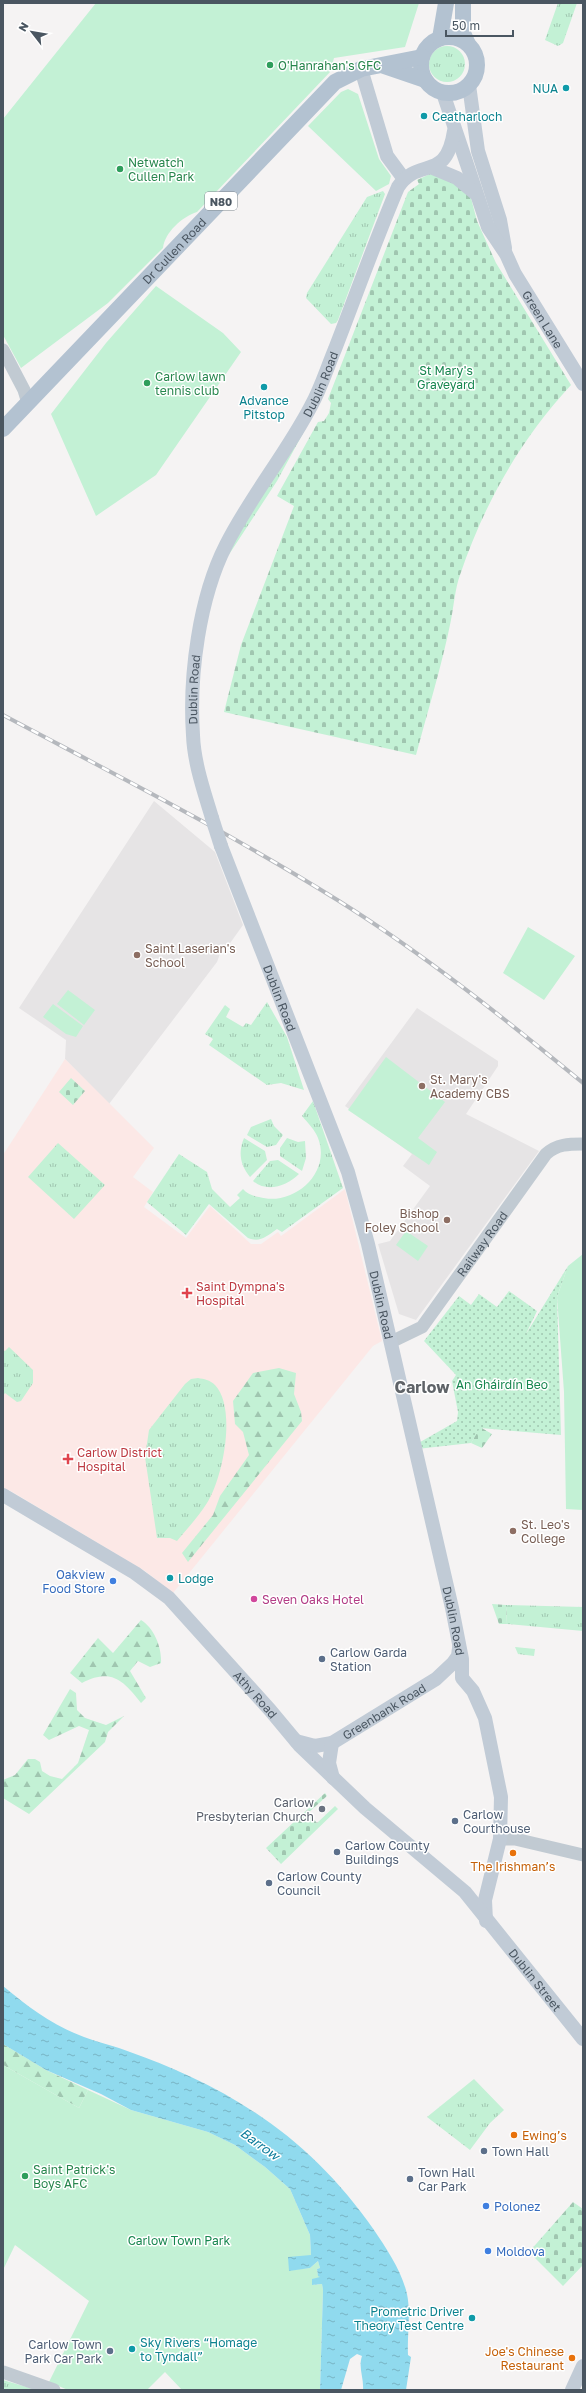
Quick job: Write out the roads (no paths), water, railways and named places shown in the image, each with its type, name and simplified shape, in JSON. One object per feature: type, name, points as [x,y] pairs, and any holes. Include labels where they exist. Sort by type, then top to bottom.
[{"type":"main road","points":[[440,38],[446,3]]},
{"type":"main road","points":[[463,3],[463,33],[467,42],[475,53],[478,62],[477,71],[469,85],[453,93],[443,93],[454,131],[488,227],[506,254]]},
{"type":"main road","points":[[424,80],[420,65],[426,48],[440,38],[449,36],[467,42]]},
{"type":"main road","name":"N80","points":[[384,66],[422,57]]},
{"type":"main road","name":"N80","points":[[384,66],[424,80],[436,90],[443,93]]},
{"type":"main road","name":"Dr Cullen Road","points":[[24,406],[44,388],[177,246],[336,82],[361,69],[384,66]]},
{"type":"main road","points":[[361,69],[387,156],[404,179],[410,173],[435,168],[478,151]]},
{"type":"main road","points":[[469,85],[478,151],[500,220],[506,254]]},
{"type":"main road","points":[[435,168],[446,157],[452,147],[454,131]]},
{"type":"main road","points":[[435,168],[457,178],[475,193]]},
{"type":"main road","name":"Dublin Road","points":[[404,179],[391,203],[312,404],[291,442],[238,522],[225,547],[209,589],[202,614],[197,645],[192,736],[201,784],[221,846],[347,1168],[368,1244],[392,1342],[460,1647],[462,1678]]},
{"type":"main road","name":"Green Lane","points":[[506,254],[515,274],[583,384]]},
{"type":"main road","name":"N80","points":[[3,429],[24,406]]},
{"type":"main road","name":"Athy Road","points":[[3,1495],[135,1573],[169,1598],[300,1745],[365,1808],[465,1892],[486,1921]]},
{"type":"main road","name":"Greenbank Road","points":[[300,1745],[315,1746],[332,1743],[436,1679],[453,1663],[458,1656],[460,1647]]},
{"type":"main road","name":"Greenbank Road","points":[[436,1679],[452,1676],[462,1678]]},
{"type":"main road","points":[[462,1678],[473,1691],[484,1718],[498,1775],[501,1797],[500,1839],[485,1900],[486,1921]]},
{"type":"main road","name":"Greenbank Road","points":[[332,1743],[328,1763],[333,1778]]},
{"type":"main road","points":[[465,1892],[474,1891],[488,1884]]},
{"type":"main road","name":"Dublin Street","points":[[486,1921],[557,2004],[583,2039]]},
{"type":"main road","points":[[572,2390],[583,2366]]},
{"type":"street","points":[[3,350],[24,390],[24,406]]},
{"type":"street","name":"Railway Road","points":[[392,1342],[422,1327],[546,1154],[554,1147],[570,1144],[583,1144]]},
{"type":"street","points":[[500,1839],[515,1839],[583,1855]]},
{"type":"street","points":[[3,2372],[54,2390]]},
{"type":"water","name":"Barrow","points":[[3,1986],[52,2022],[73,2033],[160,2063],[217,2090],[244,2105],[292,2140],[335,2181],[374,2230],[402,2277],[408,2301],[408,2355],[411,2357],[406,2390],[363,2390],[361,2369],[362,2356],[357,2354],[350,2359],[341,2390],[320,2390],[323,2290],[322,2284],[312,2285],[312,2279],[320,2277],[318,2276],[317,2269],[320,2268],[318,2261],[310,2268],[289,2271],[288,2257],[311,2255],[310,2235],[290,2189],[265,2167],[235,2145],[208,2132],[131,2110],[101,2094],[46,2070],[3,2044]]},
{"type":"railway","points":[[3,715],[215,828],[339,901],[402,943],[464,988],[583,1083]]},
{"type":"place","name":"O'Hanrahan's GFC","points":[[270,65]]},
{"type":"place","name":"NUA","points":[[566,88]]},
{"type":"place","name":"Ceatharloch","points":[[424,116]]},
{"type":"place","name":"Netwatch Cullen Park","points":[[120,169]]},
{"type":"place","name":"Carlow lawn tennis club","points":[[147,383]]},
{"type":"place","name":"Advance Pitstop","points":[[264,387]]},
{"type":"place","name":"Saint Laserian's School","points":[[137,955]]},
{"type":"place","name":"St. Mary's Academy CBS","points":[[422,1086]]},
{"type":"place","name":"Bishop Foley School","points":[[447,1220]]},
{"type":"place","name":"Saint Dympna's Hospital","points":[[187,1293]]},
{"type":"place","name":"Carlow District Hospital","points":[[68,1459]]},
{"type":"place","name":"St. Leo's College","points":[[513,1531]]},
{"type":"place","name":"Lodge","points":[[170,1578]]},
{"type":"place","name":"Oakview Food Store","points":[[113,1581]]},
{"type":"place","name":"Seven Oaks Hotel","points":[[254,1599]]},
{"type":"place","name":"Carlow Garda Station","points":[[322,1659]]},
{"type":"place","name":"Carlow Presbyterian Church","points":[[322,1809]]},
{"type":"place","name":"Carlow Courthouse","points":[[455,1821]]},
{"type":"place","name":"Carlow County Buildings","points":[[337,1852]]},
{"type":"place","name":"The Irishman’s","points":[[513,1853]]},
{"type":"place","name":"Carlow County Council","points":[[269,1883]]},
{"type":"place","name":"Ewing’s","points":[[514,2135]]},
{"type":"place","name":"Town Hall","points":[[484,2151]]},
{"type":"place","name":"Saint Patrick's Boys AFC","points":[[25,2176]]},
{"type":"place","name":"Town Hall Car Park","points":[[410,2179]]},
{"type":"place","name":"Polonez","points":[[486,2206]]},
{"type":"place","name":"Moldova","points":[[488,2251]]},
{"type":"place","name":"Prometric Driver Theory Test Centre","points":[[472,2318]]},
{"type":"place","name":"Sky Rivers “Homage to Tyndall”","points":[[132,2349]]},
{"type":"place","name":"Carlow Town Park Car Park","points":[[110,2351]]},
{"type":"place","name":"Joe's Chinese Restaurant","points":[[572,2358]]},
{"type":"district","name":"Carlow","points":[[422,1387]]},
{"type":"park label","name":"St Mary's Graveyard","points":[[446,377]]},
{"type":"park label","name":"An Gháirdín Beo","points":[[502,1384]]},
{"type":"park label","name":"Carlow Town Park","points":[[179,2240]]}]
